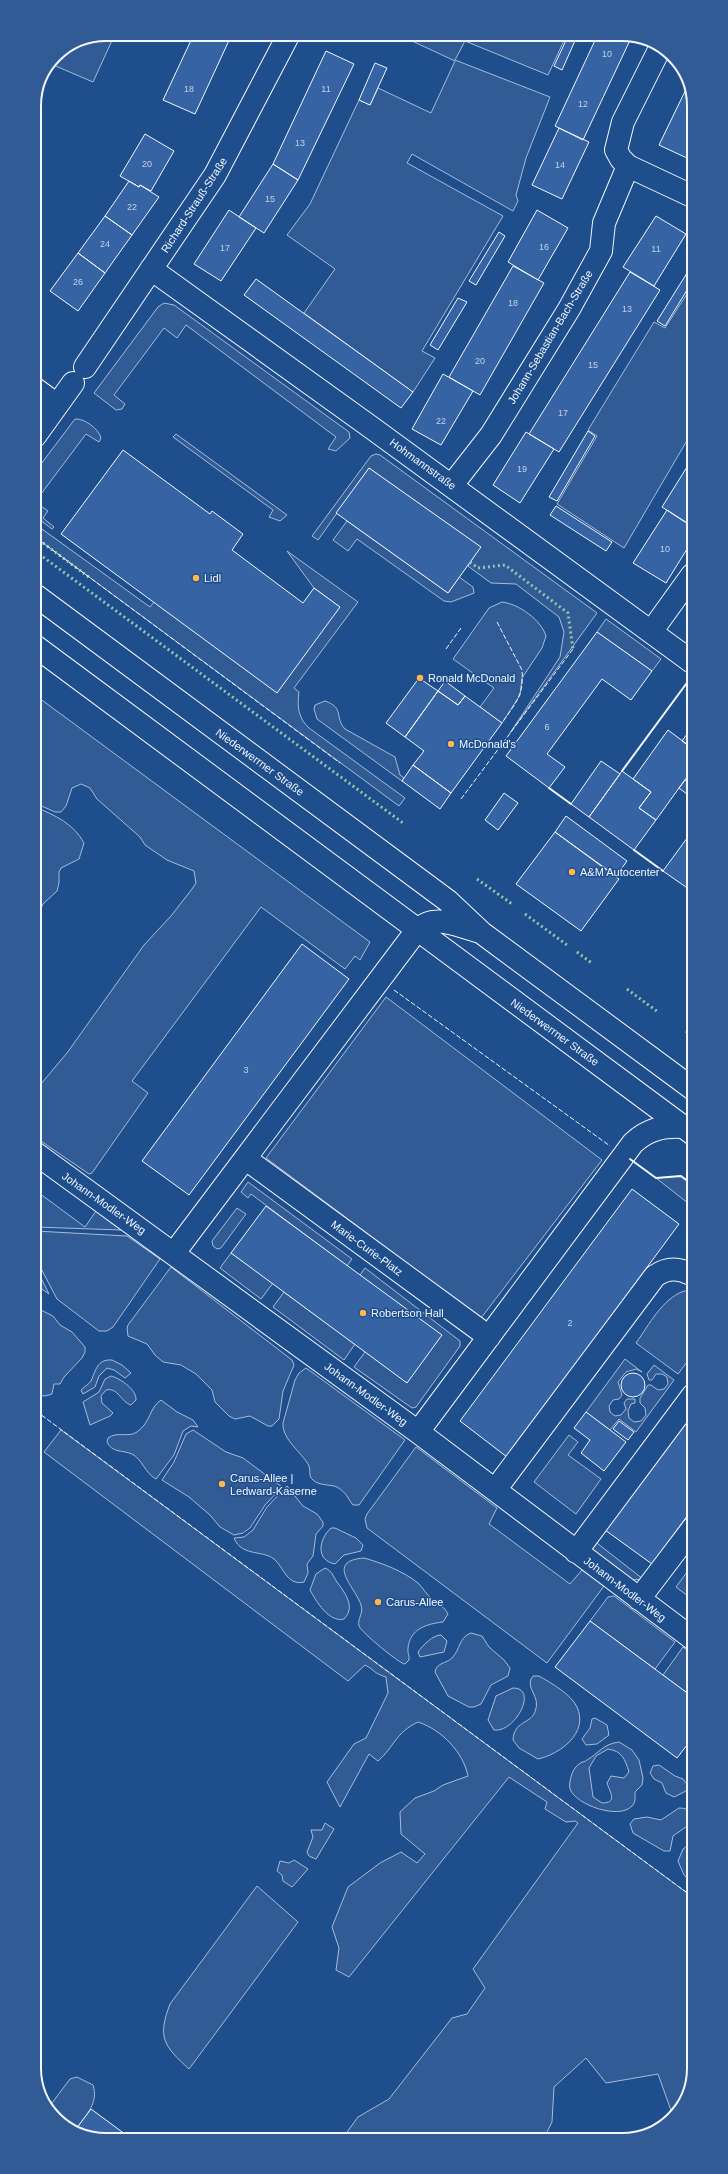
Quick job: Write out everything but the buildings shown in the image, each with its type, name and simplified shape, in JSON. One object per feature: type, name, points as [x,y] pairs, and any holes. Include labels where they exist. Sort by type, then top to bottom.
[{"type":"street","name":"Richard-Strauß-Straße","points":[[41,427],[79,375],[215,175],[285,41]]},
{"type":"street","points":[[658,52],[623,122],[616,150],[621,159],[628,166],[687,194]]},
{"type":"street","name":"Johann-Sebastian-Bach-Straße","points":[[452,485],[491,435],[570,309],[600,250],[604,223],[628,166]]},
{"type":"street","name":"Hohmannstraße","points":[[151,270],[452,485],[687,658]]},
{"type":"street","points":[[41,393],[57,405]]},
{"type":"street","points":[[651,632],[687,582]]},
{"type":"street","name":"Niederwerrner Straße","points":[[41,599],[448,901],[482,933],[687,1085]]},
{"type":"street","name":"Niederwerrner Straße","points":[[41,650],[687,1130]]},
{"type":"street","name":"Niederwerrner Straße","points":[[417,930],[423,924],[438,920],[482,933]]},
{"type":"street","points":[[174,1253],[417,930]]},
{"type":"street","points":[[418,1432],[633,1143],[646,1132],[654,1129],[687,1131]]},
{"type":"street","name":"Johann-Modler-Weg","points":[[41,1157],[418,1432],[687,1634]]},
{"type":"street","name":"Marie-Curie-Platz","points":[[246,1158],[489,1337]]},
{"type":"street","points":[[495,1490],[655,1276],[666,1269],[687,1273]]},
{"type":"street","points":[[576,1552],[687,1403]]},
{"type":"street","points":[[639,1599],[687,1536]]},
{"type":"shaded area","points":[[112,41],[93,82],[55,66],[70,52],[81,46],[93,42]]},
{"type":"shaded area","points":[[412,41],[465,41],[455,60],[550,97],[526,158],[516,195],[518,201],[513,211],[412,154],[407,163],[503,216],[422,351],[435,358],[413,392],[304,313],[335,269],[287,235],[310,204],[359,100],[370,105],[378,88],[431,113],[455,61]]},
{"type":"shaded area","points":[[465,41],[564,41],[548,75]]},
{"type":"shaded area","points":[[687,294],[687,441],[624,548],[557,504],[597,436],[588,430],[654,322],[665,328]]},
{"type":"shaded area","points":[[164,303],[174,305],[349,432],[350,438],[336,451],[328,449],[336,437],[186,325],[177,338],[164,328],[114,395],[125,404],[122,409],[116,410],[94,393],[158,307]]},
{"type":"shaded area","points":[[75,419],[87,422],[97,431],[101,438],[99,442],[86,434],[41,494],[41,464]]},
{"type":"shaded area","points":[[176,434],[287,515],[280,521],[269,517],[273,510],[173,437]]},
{"type":"shaded area","points":[[376,454],[380,455],[597,613],[510,733],[560,657],[564,632],[559,617],[516,584],[491,583],[468,566],[480,547],[369,468],[318,540],[312,536],[371,456]]},
{"type":"shaded area","points":[[41,506],[48,511],[43,518],[54,527],[52,529],[41,521]]},
{"type":"shaded area","points":[[347,521],[448,593],[459,577],[473,587],[474,593],[451,602],[444,601],[357,539],[348,551],[333,540]]},
{"type":"shaded area","points":[[41,528],[150,607],[154,602],[340,607],[314,588],[287,551],[358,602],[294,688],[299,692],[299,712],[305,724],[405,798],[399,806],[41,541]]},
{"type":"shaded area","points":[[502,602],[509,603],[522,609],[539,624],[546,636],[542,648],[522,678],[520,695],[502,723],[480,707],[494,688],[453,659],[489,608]]},
{"type":"shaded area","points":[[606,619],[661,659],[652,671],[597,632]]},
{"type":"shaded area","points":[[41,699],[370,942],[360,960],[355,956],[345,969],[261,907],[132,1081],[148,1093],[92,1173],[89,1174],[41,1141],[41,1084],[67,1053],[144,945],[171,916],[196,883],[194,871],[167,860],[145,845],[140,837],[97,799],[90,788],[81,784],[72,788],[66,806],[61,812],[55,812],[41,806]]},
{"type":"shaded area","points":[[325,701],[335,707],[340,721],[345,729],[395,757],[400,775],[404,778],[402,781],[317,719],[314,709],[315,705]]},
{"type":"shaded area","points":[[41,809],[50,813],[69,825],[80,836],[84,843],[79,859],[61,868],[59,872],[57,891],[43,904],[41,908]]},
{"type":"shaded area","points":[[386,997],[602,1160],[481,1318],[266,1158]]},
{"type":"shaded area","points":[[681,1176],[687,1180],[687,1202],[656,1178]]},
{"type":"shaded area","points":[[248,1182],[352,1259],[347,1266],[251,1194],[248,1198],[241,1192]]},
{"type":"shaded area","points":[[41,1194],[85,1227],[96,1211],[121,1230],[41,1227]]},
{"type":"shaded area","points":[[237,1208],[246,1214],[221,1248],[217,1249],[213,1246],[212,1241]]},
{"type":"shaded area","points":[[41,1231],[127,1236],[160,1259],[113,1327],[107,1331],[99,1331],[57,1299],[41,1268]]},
{"type":"shaded area","points":[[231,1253],[273,1283],[261,1299],[220,1268]]},
{"type":"shaded area","points":[[171,1267],[292,1360],[294,1365],[283,1391],[279,1419],[272,1426],[268,1426],[250,1416],[235,1419],[229,1416],[215,1402],[212,1390],[196,1374],[181,1365],[163,1362],[155,1355],[147,1344],[128,1336],[128,1325]]},
{"type":"shaded area","points":[[365,1268],[460,1341],[460,1346],[416,1407],[412,1408],[354,1367],[365,1352],[360,1275]]},
{"type":"shaded area","points":[[41,1278],[49,1294],[41,1288]]},
{"type":"shaded area","points":[[687,1291],[687,1362],[678,1374],[636,1343],[657,1313],[676,1295]]},
{"type":"shaded area","points":[[284,1292],[355,1344],[344,1360],[273,1307]]},
{"type":"shaded area","points":[[41,1310],[53,1316],[60,1325],[72,1332],[85,1347],[85,1352],[82,1358],[64,1377],[60,1384],[54,1384],[52,1394],[41,1396]]},
{"type":"shaded area","points":[[625,1359],[642,1372],[636,1369],[626,1372],[618,1382],[622,1395],[619,1399],[613,1400],[609,1406],[610,1412],[615,1416],[621,1415],[626,1409],[624,1403],[627,1399],[635,1399],[635,1403],[631,1404],[628,1411],[629,1418],[634,1422],[641,1421],[646,1415],[645,1408],[640,1403],[640,1398],[648,1385],[651,1385],[658,1390],[664,1389],[668,1384],[667,1377],[662,1374],[656,1374],[652,1380],[649,1380],[647,1374],[654,1365],[674,1380],[636,1432],[619,1419],[610,1430],[586,1412]]},
{"type":"shaded area","points":[[107,1360],[112,1360],[122,1365],[131,1373],[125,1378],[114,1370],[107,1368],[99,1376],[95,1387],[83,1394],[81,1390],[91,1381],[100,1363]]},
{"type":"shaded area","points":[[306,1368],[405,1440],[359,1505],[353,1505],[341,1489],[315,1482],[311,1477],[309,1466],[306,1461],[286,1435],[283,1423],[295,1380],[299,1373]]},
{"type":"shaded area","points":[[111,1376],[119,1379],[127,1385],[134,1392],[136,1400],[131,1405],[114,1391],[106,1390],[101,1396],[102,1403],[113,1413],[110,1416],[90,1425],[83,1402],[99,1392],[105,1379]]},
{"type":"shaded area","points":[[161,1400],[177,1412],[193,1420],[198,1427],[191,1426],[183,1431],[174,1455],[156,1479],[135,1456],[115,1450],[109,1446],[107,1442],[108,1438],[111,1436],[134,1434],[137,1432],[145,1424],[154,1407]]},
{"type":"shaded area","points":[[61,1430],[687,1893],[687,2068],[684,2089],[671,2111],[658,2074],[606,2083],[586,2058],[554,2087],[552,2122],[546,2133],[346,2133],[358,2117],[389,2099],[452,2018],[467,2014],[485,1988],[473,1969],[578,1823],[575,1821],[566,1822],[545,1809],[547,1802],[509,1777],[349,1977],[336,1970],[339,1948],[332,1927],[348,1887],[380,1863],[401,1852],[417,1863],[425,1854],[401,1834],[400,1812],[415,1798],[434,1791],[443,1785],[468,1776],[456,1750],[435,1730],[418,1722],[404,1731],[378,1761],[369,1754],[340,1807],[327,1782],[354,1744],[366,1738],[388,1693],[386,1677],[365,1665],[348,1681],[44,1452]]},
{"type":"shaded area","name":"Carus-Allee | Ledward-Kaserne","points":[[193,1430],[226,1452],[243,1458],[282,1487],[265,1505],[250,1528],[243,1533],[234,1535],[220,1527],[210,1515],[189,1497],[162,1480],[174,1462],[186,1434]]},
{"type":"shaded area","points":[[569,1435],[578,1442],[568,1455],[601,1479],[576,1514],[534,1482]]},
{"type":"shaded area","points":[[416,1447],[497,1508],[489,1524],[570,1584],[582,1570],[604,1586],[547,1663],[367,1528],[365,1519],[367,1514]]},
{"type":"shaded area","points":[[287,1486],[303,1506],[317,1514],[323,1522],[323,1526],[316,1534],[313,1556],[307,1564],[308,1573],[304,1582],[299,1583],[290,1579],[272,1557],[248,1551],[238,1544],[234,1538],[244,1537],[253,1530],[267,1507]]},
{"type":"shaded area","points":[[331,1528],[335,1528],[356,1538],[363,1545],[361,1551],[344,1555],[335,1564],[329,1562],[324,1558],[321,1549],[324,1538]]},
{"type":"shaded area","points":[[593,1540],[643,1579],[632,1580],[592,1553]]},
{"type":"shaded area","points":[[364,1558],[392,1568],[418,1583],[430,1597],[443,1607],[448,1614],[443,1622],[425,1626],[415,1632],[409,1642],[409,1660],[405,1664],[381,1648],[366,1635],[359,1626],[362,1608],[344,1570],[346,1564],[352,1560]]},
{"type":"shaded area","points":[[325,1568],[332,1574],[348,1600],[349,1610],[344,1619],[333,1618],[328,1614],[319,1605],[310,1590],[316,1574]]},
{"type":"shaded area","points":[[687,1572],[687,1595],[676,1587]]},
{"type":"shaded area","points":[[614,1596],[675,1642],[655,1669],[590,1621],[608,1597]]},
{"type":"shaded area","points":[[471,1633],[482,1636],[489,1647],[504,1660],[510,1668],[508,1676],[491,1685],[481,1704],[474,1707],[469,1707],[448,1696],[435,1672],[438,1666],[455,1655],[464,1637]]},
{"type":"shaded area","points":[[438,1635],[441,1635],[447,1641],[444,1652],[420,1657],[418,1652],[423,1646],[428,1641]]},
{"type":"shaded area","points":[[683,1647],[687,1650],[687,1693],[663,1675]]},
{"type":"shaded area","points":[[533,1676],[539,1676],[566,1693],[574,1702],[580,1716],[576,1734],[570,1741],[555,1752],[538,1759],[519,1748],[513,1740],[516,1729],[530,1719],[535,1712],[536,1702],[530,1683]]},
{"type":"shaded area","points":[[513,1688],[521,1690],[524,1695],[524,1702],[521,1710],[509,1725],[502,1729],[494,1730],[488,1720],[496,1696]]},
{"type":"shaded area","points":[[595,1718],[607,1725],[609,1735],[597,1744],[586,1745],[582,1739],[590,1728],[592,1719]]},
{"type":"shaded area","points":[[619,1742],[632,1750],[639,1760],[643,1778],[642,1785],[635,1792],[635,1799],[632,1806],[626,1810],[618,1812],[598,1809],[589,1805],[574,1795],[570,1789],[572,1773],[575,1768],[580,1763],[614,1743]],"holes":[[[608,1749],[613,1750],[622,1756],[629,1772],[624,1778],[611,1776],[607,1783],[612,1796],[610,1801],[607,1803],[602,1803],[593,1797],[589,1768],[596,1756]]]},
{"type":"shaded area","points":[[659,1765],[675,1776],[683,1779],[687,1785],[686,1791],[674,1797],[666,1793],[662,1783],[654,1779],[650,1773],[653,1766]]},
{"type":"shaded area","points":[[679,1808],[687,1810],[687,1826],[673,1836],[670,1851],[664,1851],[633,1833],[630,1824],[634,1819],[647,1817],[661,1820]]},
{"type":"shaded area","points":[[325,1823],[334,1829],[316,1859],[309,1856],[307,1852],[313,1837],[311,1830],[322,1830]]},
{"type":"shaded area","points":[[687,1846],[687,1878],[684,1875],[678,1861],[683,1849]]},
{"type":"shaded area","points":[[294,1860],[308,1869],[292,1887],[283,1881],[282,1875],[277,1871],[280,1861],[289,1863]]},
{"type":"shaded area","points":[[257,1886],[298,1922],[189,2069],[174,2054],[165,2041],[164,2025],[170,2004]]},
{"type":"shaded area","points":[[77,2077],[93,2085],[94,2091],[93,2103],[78,2126],[63,2117],[52,2104],[70,2079]]},
{"type":"hedge","points":[[41,541],[90,578]]},
{"type":"hedge","points":[[41,555],[403,823]]},
{"type":"hedge","points":[[470,562],[478,568],[505,565],[568,613],[573,649]]},
{"type":"hedge","points":[[477,879],[512,904]]},
{"type":"hedge","points":[[525,914],[567,945]]},
{"type":"hedge","points":[[577,952],[593,964]]},
{"type":"hedge","points":[[627,989],[658,1012]]},
{"type":"fence","points":[[41,541],[340,763]]},
{"type":"fence","points":[[497,622],[522,670],[522,686],[520,693],[515,704],[502,723]]},
{"type":"fence","points":[[446,649],[461,628]]},
{"type":"fence","points":[[461,799],[573,649]]},
{"type":"fence","points":[[394,990],[610,1146]]},
{"type":"fence","points":[[41,1415],[687,1893]]},
{"type":"wall","points":[[622,771],[687,683]]},
{"type":"wall","points":[[549,788],[571,804]]},
{"type":"wall","points":[[634,850],[663,871]]},
{"type":"wall","points":[[630,1159],[656,1178],[681,1176],[687,1180]]},
{"type":"place","name":"Lidl","points":[[196,578]]},
{"type":"place","name":"Ronald McDonald","points":[[420,678]]},
{"type":"place","name":"McDonald's","points":[[451,744]]},
{"type":"place","name":"A&M Autocenter","points":[[572,872]]},
{"type":"place","name":"Robertson Hall","points":[[363,1313]]},
{"type":"place","name":"Carus-Allee | Ledward-Kaserne","points":[[222,1484]]},
{"type":"place","name":"Carus-Allee","points":[[378,1602]]}]
